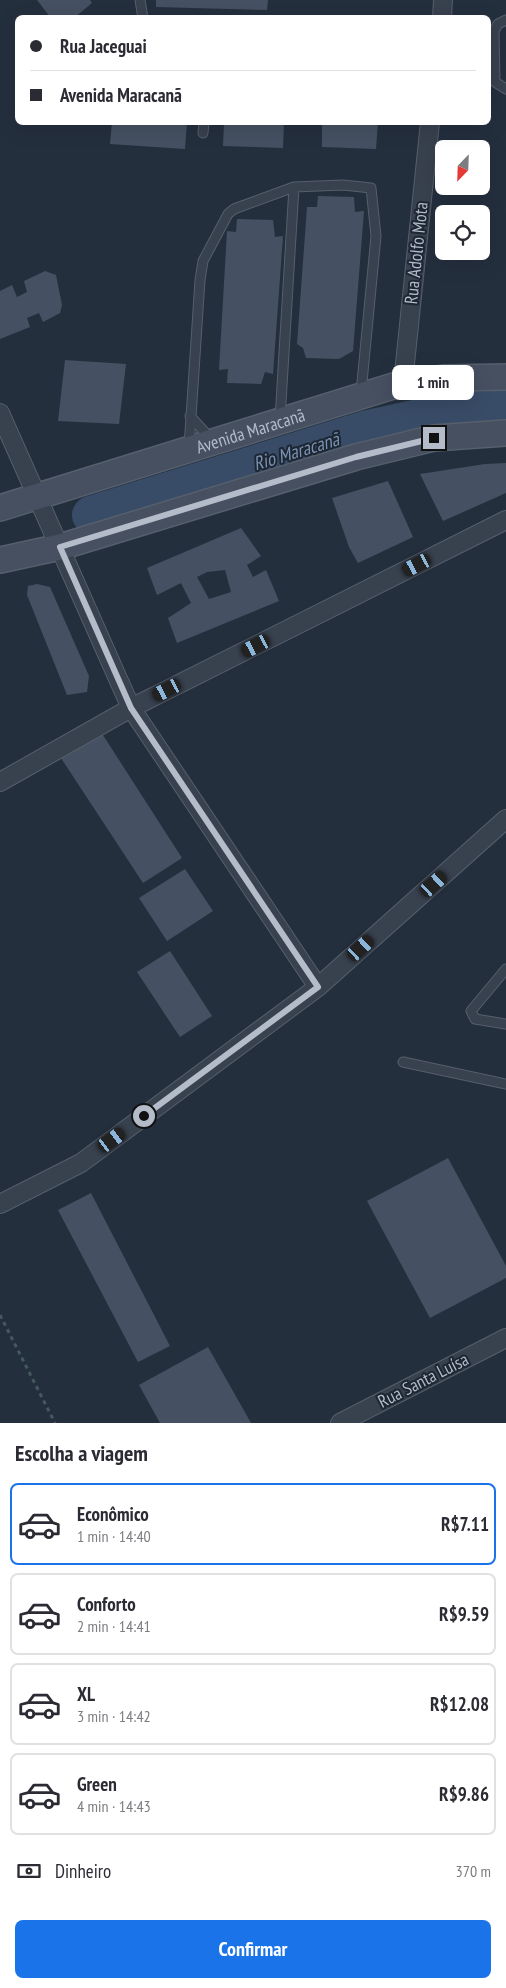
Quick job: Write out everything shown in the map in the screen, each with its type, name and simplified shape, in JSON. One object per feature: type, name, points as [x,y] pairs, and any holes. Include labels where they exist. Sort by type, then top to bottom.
[{"type":"main road","name":"Avenida Maracanã","points":[[0,508],[403,383],[445,378],[506,377]]},
{"type":"main road","points":[[0,560],[60,547],[356,457],[434,438],[506,433]]},
{"type":"street","points":[[442,15],[444,0]]},
{"type":"street","name":"Rua Adolfo Mota","points":[[403,383],[430,125]]},
{"type":"street","points":[[0,413],[131,708],[318,987]]},
{"type":"street","points":[[0,782],[131,708],[506,520]]},
{"type":"street","points":[[0,1204],[81,1163],[318,987],[506,819]]},
{"type":"street","name":"Rua Santa Luísa","points":[[340,1423],[506,1338]]},
{"type":"lane","points":[[140,0],[142,15]]},
{"type":"lane","points":[[506,20],[498,24],[494,31],[495,82],[506,89]]},
{"type":"lane","points":[[203,132],[204,125]]},
{"type":"lane","points":[[189,450],[190,416],[203,261],[228,214],[234,209],[294,187],[343,185],[371,188],[376,236],[361,396]]},
{"type":"lane","points":[[280,422],[294,187]]},
{"type":"lane","points":[[190,416],[214,442]]},
{"type":"lane","points":[[506,969],[471,1011],[475,1019],[506,1024]]},
{"type":"lane","points":[[403,1062],[506,1084]]},
{"type":"path","points":[[0,1315],[56,1423]]},
{"type":"building","points":[[37,0],[90,0],[92,3],[78,15],[49,15]]},
{"type":"building","points":[[156,0],[268,0],[267,10],[156,7]]},
{"type":"building","points":[[112,125],[187,125],[185,149],[110,144]]},
{"type":"building","points":[[224,125],[284,125],[283,148],[223,146]]},
{"type":"building","points":[[322,125],[378,125],[376,149],[322,147]]},
{"type":"building","points":[[318,196],[354,197],[355,212],[364,211],[353,351],[339,359],[306,358],[303,348],[297,344],[307,207],[317,207]]},
{"type":"building","points":[[237,219],[273,220],[275,237],[283,236],[273,374],[265,372],[261,384],[227,383],[228,369],[219,370],[227,231],[236,232]]},
{"type":"building","points":[[45,271],[56,275],[62,305],[60,313],[43,322],[39,313],[27,318],[30,327],[0,339],[0,291],[12,285],[17,297],[27,292],[24,281]]},
{"type":"building","points":[[65,360],[126,364],[119,424],[58,421]]},
{"type":"building","points":[[506,463],[506,493],[443,521],[420,474],[485,464]]},
{"type":"building","points":[[388,481],[413,537],[358,563],[349,547],[332,498]]},
{"type":"building","points":[[241,528],[261,556],[247,565],[253,577],[266,570],[279,601],[177,643],[168,618],[191,603],[181,583],[157,595],[147,568]],"holes":[[[225,570],[231,592],[209,599],[197,577],[207,572]]]},
{"type":"building","points":[[37,584],[50,587],[89,676],[87,692],[67,695],[27,595],[28,586]]},
{"type":"building","points":[[101,732],[182,858],[143,883],[61,758]]},
{"type":"building","points":[[185,869],[213,911],[167,941],[139,898]]},
{"type":"building","points":[[170,951],[212,1016],[180,1037],[137,972]]},
{"type":"building","points":[[448,1158],[506,1266],[506,1278],[430,1318],[367,1201]]},
{"type":"building","points":[[91,1193],[170,1346],[138,1362],[58,1210]]},
{"type":"building","points":[[208,1347],[251,1423],[160,1423],[139,1385]]},
{"type":"waterway","name":"Rio Maracanã","points":[[91,515],[368,429],[437,414],[506,407]]},
{"type":"route","points":[[144,1116],[318,987],[131,708],[60,547],[356,457],[434,438]]}]
